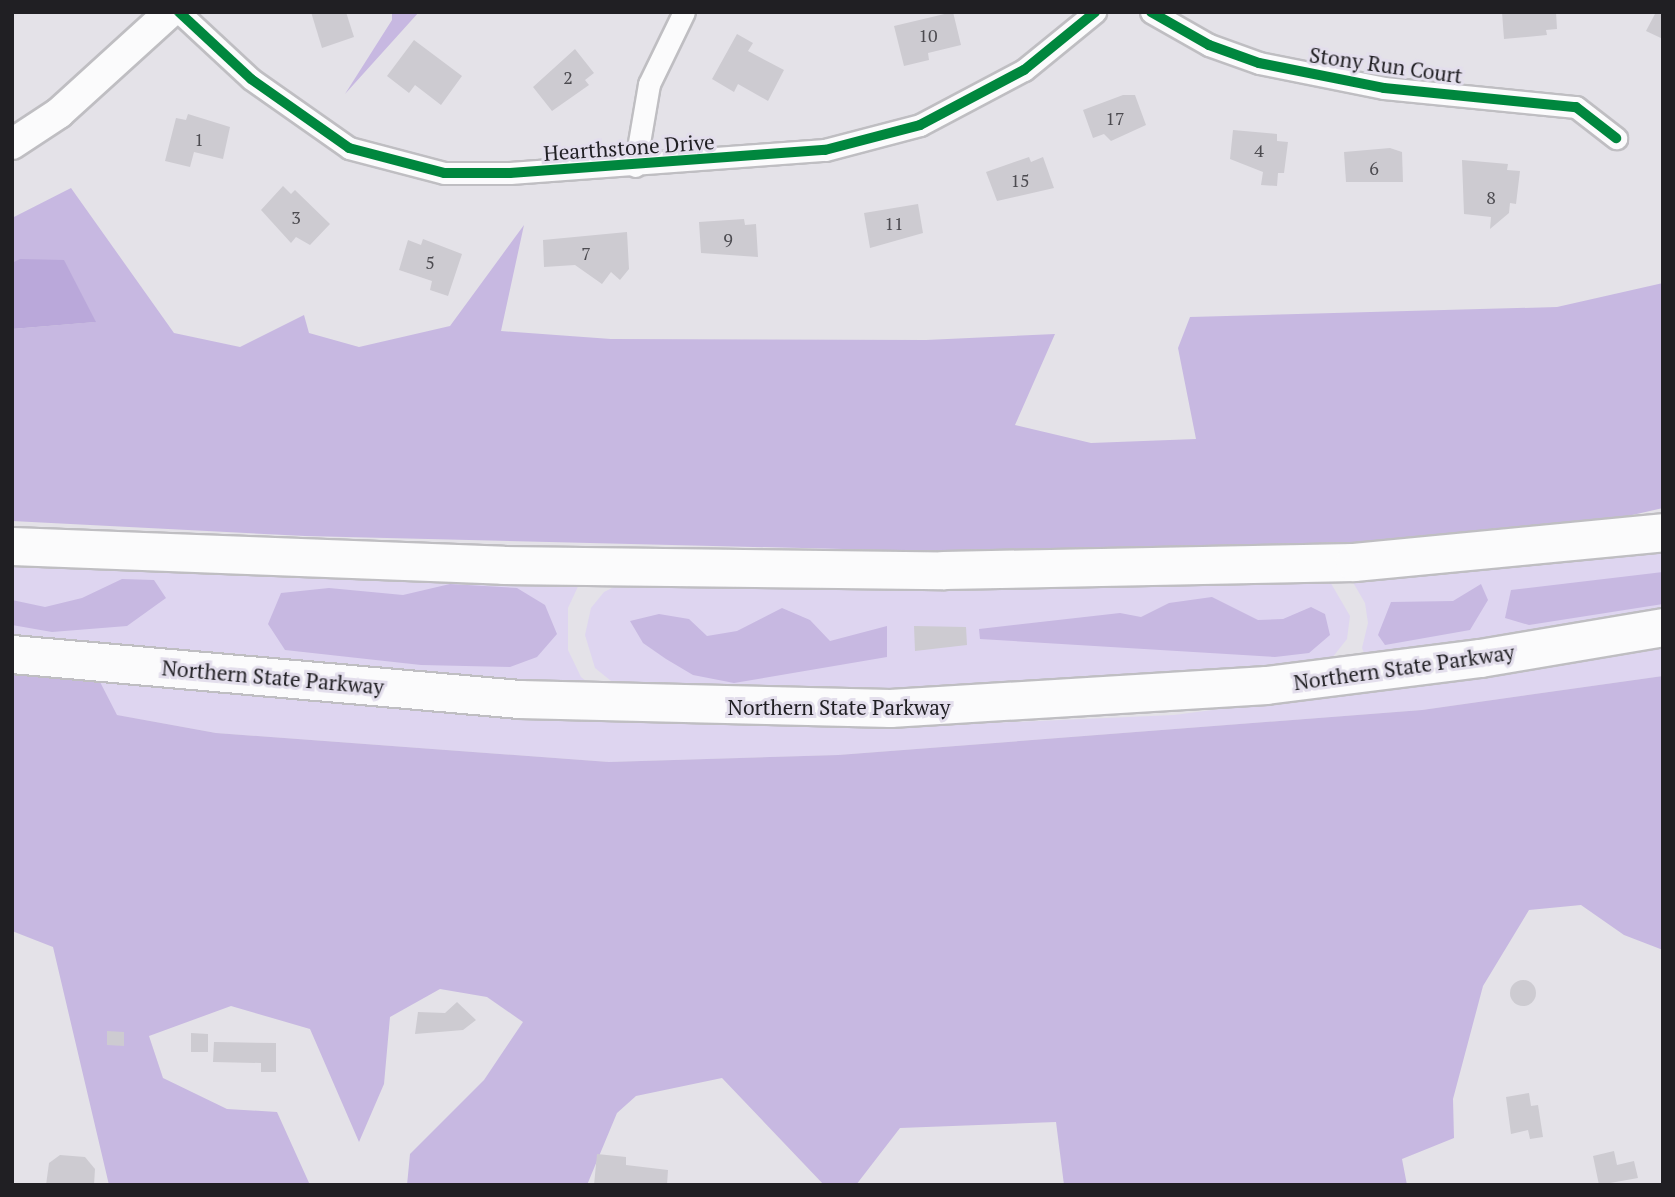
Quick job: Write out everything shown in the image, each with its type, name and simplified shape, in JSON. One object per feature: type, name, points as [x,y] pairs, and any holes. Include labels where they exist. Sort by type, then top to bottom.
[{"type":"highway","points":[[12,547],[516,566],[956,570],[1354,562],[1663,532]]},
{"type":"highway","name":"Northern State Parkway","points":[[12,654],[519,699],[890,708],[1078,701],[1300,682],[1663,627]]},
{"type":"main road","points":[[12,144],[59,113],[170,12]]},
{"type":"street","name":"Hearthstone Drive","points":[[179,12],[309,125],[349,148],[393,163],[457,173],[635,166],[825,150],[920,125],[1024,71],[1095,12]]},
{"type":"street","points":[[635,166],[649,84],[684,12]]},
{"type":"street","name":"Stony Run Court","points":[[1151,12],[1209,45],[1259,63],[1384,88],[1576,107],[1616,138]]},
{"type":"shaded area","points":[[392,12],[419,12],[345,94],[392,20]]},
{"type":"shaded area","points":[[71,188],[174,333],[240,347],[304,315],[309,333],[359,347],[450,326],[524,225],[501,331],[611,339],[926,340],[1055,334],[1015,425],[1091,443],[1196,439],[1178,348],[1190,317],[1557,307],[1663,283],[1663,508],[1606,521],[1399,541],[964,552],[305,536],[12,521],[12,329],[95,322],[12,263],[12,218]]},
{"type":"shaded area","points":[[20,259],[64,260],[96,322],[12,329],[12,263]]},
{"type":"shaded area","points":[[1663,538],[1663,612],[1443,649],[1365,655],[1362,648],[1368,623],[1365,603],[1347,572]]},
{"type":"shaded area","points":[[12,557],[581,580],[568,608],[568,650],[581,677],[596,689],[12,635]]},
{"type":"shaded area","points":[[1663,572],[1663,604],[1529,625],[1505,618],[1511,590]]},
{"type":"shaded area","points":[[122,579],[154,580],[166,598],[127,626],[52,632],[12,625],[12,600],[45,607],[82,598]]},
{"type":"shaded area","points":[[628,580],[1329,580],[1350,616],[1347,639],[1332,658],[1314,666],[942,695],[616,685],[595,668],[585,635],[591,608],[604,592]]},
{"type":"shaded area","points":[[450,584],[517,588],[545,605],[557,634],[537,657],[510,667],[421,665],[285,650],[268,624],[281,593],[329,588],[403,595]]},
{"type":"shaded area","points":[[1481,584],[1488,600],[1470,630],[1385,645],[1378,635],[1391,602],[1453,601]]},
{"type":"shaded area","points":[[1212,597],[1258,620],[1283,619],[1311,607],[1325,614],[1330,635],[1309,653],[1275,657],[980,639],[979,629],[1120,613],[1141,617],[1169,603]]},
{"type":"shaded area","points":[[782,608],[810,620],[830,641],[887,626],[887,657],[734,683],[693,675],[666,659],[643,643],[630,621],[659,614],[689,619],[707,636],[737,631]]},
{"type":"shaded area","points":[[1663,639],[1663,676],[1422,710],[838,755],[609,762],[216,733],[116,715],[98,678],[223,691],[879,728],[1174,715],[1374,689]]},
{"type":"shaded area","points":[[12,668],[98,678],[117,715],[216,733],[609,762],[838,755],[1422,710],[1663,676],[1663,950],[1624,935],[1581,905],[1529,910],[1483,986],[1453,1099],[1454,1138],[1402,1159],[1407,1185],[1064,1185],[1056,1122],[900,1128],[856,1185],[824,1185],[722,1078],[636,1096],[617,1113],[587,1185],[407,1185],[410,1154],[484,1080],[523,1022],[487,997],[440,989],[390,1017],[384,1084],[359,1142],[310,1029],[231,1006],[149,1036],[163,1078],[227,1109],[277,1112],[310,1185],[109,1185],[53,947],[12,931]]},
{"type":"building","points":[[311,12],[346,12],[354,37],[322,48]]},
{"type":"building","points":[[953,12],[961,45],[928,53],[929,60],[904,66],[894,26]]},
{"type":"building","points":[[1502,12],[1556,12],[1557,29],[1546,30],[1547,35],[1504,39]]},
{"type":"building","points":[[1656,12],[1663,12],[1663,39],[1646,31]]},
{"type":"building","points":[[737,34],[753,43],[748,51],[784,70],[768,101],[738,84],[734,92],[712,79]]},
{"type":"building","points":[[414,40],[462,76],[441,105],[415,85],[409,93],[387,76]]},
{"type":"building","points":[[575,49],[594,73],[585,80],[589,85],[552,111],[533,87]]},
{"type":"building","points":[[1123,95],[1135,95],[1146,125],[1111,141],[1104,134],[1093,138],[1083,110]]},
{"type":"building","points":[[188,114],[230,127],[223,159],[194,152],[190,167],[165,161],[176,118],[186,120]]},
{"type":"building","points":[[1233,130],[1277,134],[1277,141],[1288,142],[1284,173],[1278,173],[1277,186],[1261,185],[1263,172],[1230,159]]},
{"type":"building","points":[[1390,148],[1402,152],[1403,182],[1346,182],[1344,152]]},
{"type":"building","points":[[1029,157],[1031,162],[1043,157],[1054,188],[997,201],[986,172]]},
{"type":"building","points":[[1462,160],[1508,164],[1507,170],[1520,171],[1516,204],[1510,203],[1509,213],[1490,229],[1491,217],[1464,214]]},
{"type":"building","points":[[283,186],[291,194],[295,190],[330,224],[310,245],[296,237],[291,243],[261,210]]},
{"type":"building","points":[[918,204],[923,233],[870,248],[864,213]]},
{"type":"building","points":[[744,219],[745,225],[756,224],[758,257],[701,253],[699,222]]},
{"type":"building","points":[[627,232],[629,269],[620,280],[611,272],[602,284],[575,265],[544,267],[543,240]]},
{"type":"building","points":[[423,239],[462,254],[448,296],[430,290],[432,281],[399,270],[408,240],[421,245]]},
{"type":"building","points":[[914,626],[966,627],[967,645],[915,651]]},
{"type":"building","points":[[1523,980],[1532,984],[1536,993],[1532,1002],[1523,1006],[1514,1002],[1510,993],[1514,984]]},
{"type":"building","points":[[457,1002],[476,1020],[463,1030],[415,1034],[418,1012],[445,1013]]},
{"type":"building","points":[[107,1031],[124,1032],[124,1046],[107,1045]]},
{"type":"building","points":[[191,1033],[208,1034],[208,1052],[191,1052]]},
{"type":"building","points":[[214,1042],[276,1043],[276,1072],[261,1072],[261,1063],[213,1062]]},
{"type":"building","points":[[1529,1093],[1531,1106],[1538,1105],[1543,1137],[1530,1139],[1528,1130],[1511,1134],[1506,1097]]},
{"type":"building","points":[[1614,1151],[1617,1165],[1634,1161],[1638,1178],[1599,1185],[1593,1156]]},
{"type":"building","points":[[597,1154],[626,1157],[626,1165],[668,1170],[667,1185],[594,1185]]},
{"type":"building","points":[[60,1155],[85,1157],[95,1169],[94,1185],[46,1185],[49,1163]]},
{"type":"cycle path","points":[[179,12],[251,79],[349,148],[444,173],[510,173],[825,150],[920,125],[1024,70],[1095,12]]},
{"type":"cycle path","points":[[1151,12],[1209,45],[1259,63],[1384,88],[1576,107],[1616,138]]}]
